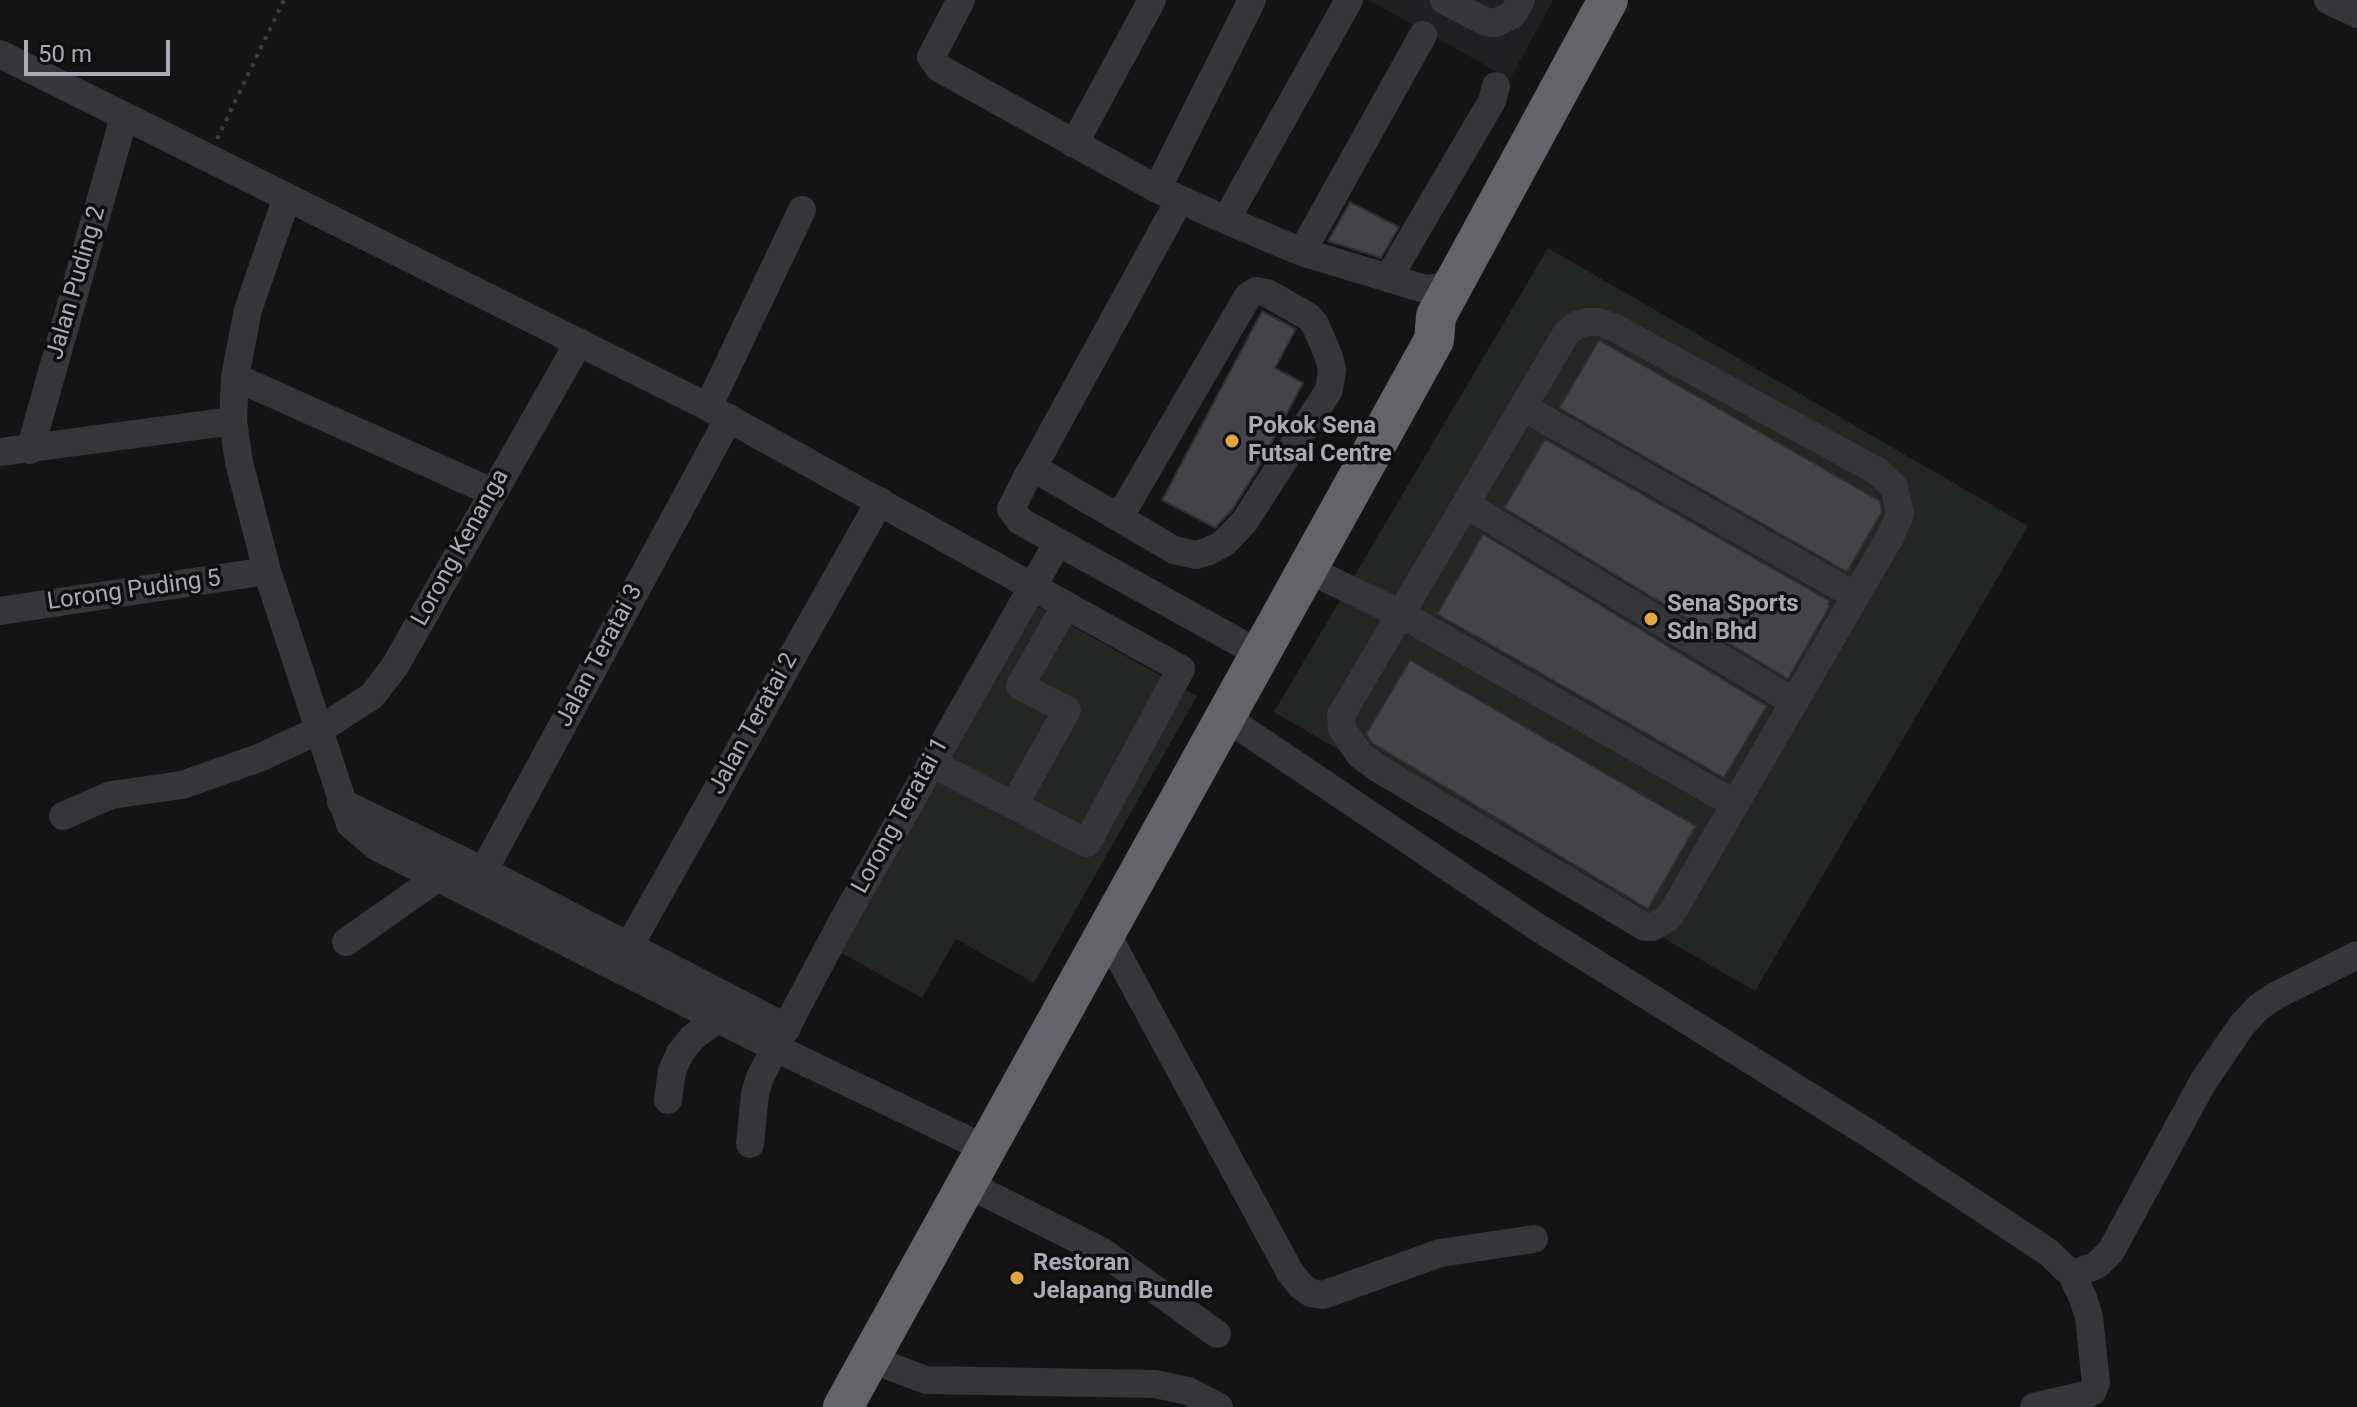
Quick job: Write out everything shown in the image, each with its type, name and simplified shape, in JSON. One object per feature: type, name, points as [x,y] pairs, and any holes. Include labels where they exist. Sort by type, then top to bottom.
[{"type":"highway","points":[[843,1407],[1307,569],[1438,306],[1608,0]]},
{"type":"highway","points":[[1438,306],[1454,325],[1634,0]]},
{"type":"street","points":[[961,0],[933,50],[932,61],[939,68],[1168,194],[1302,252],[1389,277],[1438,306]]},
{"type":"street","points":[[1074,144],[1152,0]]},
{"type":"street","points":[[1252,0],[1168,194],[1012,504],[1012,512],[1020,521],[1260,654]]},
{"type":"street","points":[[1226,220],[1349,0]]},
{"type":"street","points":[[1444,0],[1486,22],[1495,23],[1512,15],[1521,0]]},
{"type":"street","points":[[2328,0],[2357,14]]},
{"type":"street","points":[[1302,252],[1423,35]]},
{"type":"street","points":[[0,54],[718,412],[1181,669],[1087,843],[931,763]]},
{"type":"street","points":[[1389,277],[1492,101],[1496,86]]},
{"type":"street","name":"Jalan Puding 2","points":[[30,450],[124,117]]},
{"type":"street","points":[[287,197],[248,310],[235,377],[233,421],[239,462],[267,571],[350,824],[377,847],[437,878],[477,882],[628,948],[781,1038],[986,1149]]},
{"type":"street","name":"Jalan Teratai 3","points":[[477,882],[718,412],[802,210]]},
{"type":"street","points":[[1031,471],[1042,473],[1119,518],[1184,554],[1209,551],[1234,535],[1245,521],[1329,390],[1332,370],[1329,357],[1309,317],[1267,293],[1256,291],[1248,296],[1119,518]]},
{"type":"street","points":[[1599,322],[1877,471],[1894,487],[1900,514],[1890,537],[1668,918],[1653,927],[1645,927],[1379,769],[1360,755],[1342,729],[1341,715],[1523,407],[1566,334],[1576,325],[1599,322]]},
{"type":"street","name":"Lorong Kenanga","points":[[63,816],[111,795],[182,785],[218,774],[319,730],[357,708],[385,681],[579,342]]},
{"type":"street","points":[[235,377],[492,492]]},
{"type":"street","points":[[1523,407],[1856,596]]},
{"type":"street","points":[[0,452],[233,421]]},
{"type":"street","name":"Jalan Teratai 2","points":[[628,948],[880,501]]},
{"type":"street","points":[[1467,505],[1794,702]]},
{"type":"street","name":"Lorong Teratai 1","points":[[750,1144],[755,1094],[760,1077],[842,922],[1058,542]]},
{"type":"street","points":[[1307,569],[1401,614],[1735,804]]},
{"type":"street","name":"Lorong Puding 5","points":[[0,611],[267,571]]},
{"type":"street","points":[[1014,805],[1067,710],[1020,686],[1066,605]]},
{"type":"street","points":[[1225,717],[1534,925],[2048,1252],[2072,1275],[2083,1298],[2089,1317],[2095,1387],[2085,1395],[2034,1407]]},
{"type":"street","points":[[341,802],[718,1018],[781,1038]]},
{"type":"street","points":[[346,942],[437,878]]},
{"type":"street","points":[[1106,933],[1290,1272],[1301,1286],[1311,1293],[1323,1295],[1440,1253],[1534,1239]]},
{"type":"street","points":[[2072,1275],[2097,1265],[2111,1251],[2203,1082],[2242,1025],[2275,996],[2357,955]]},
{"type":"street","points":[[668,1100],[672,1071],[680,1053],[692,1038],[718,1018]]},
{"type":"street","points":[[967,1184],[1103,1252],[1217,1334]]},
{"type":"street","points":[[870,1359],[926,1380],[1155,1396],[1188,1391],[1219,1407]]},
{"type":"path","points":[[207,159],[284,0]]},
{"type":"shaded area","points":[[1369,0],[1553,0],[1510,79]]},
{"type":"shaded area","name":"Sena Sports Sdn Bhd","points":[[1548,248],[2028,526],[1755,991],[1274,712]]},
{"type":"shaded area","points":[[1035,605],[1197,696],[1034,983],[956,939],[922,998],[838,951]]},
{"type":"building","points":[[1350,202],[1399,227],[1381,258],[1328,241]]},
{"type":"building","name":"Pokok Sena Futsal Centre","points":[[1262,311],[1296,329],[1275,368],[1303,383],[1255,474],[1232,510],[1215,528],[1162,500]]},
{"type":"building","points":[[1599,340],[1880,501],[1882,512],[1847,572],[1559,408]]},
{"type":"building","points":[[1545,439],[1830,601],[1788,679],[1504,508]]},
{"type":"building","points":[[1483,534],[1767,706],[1724,778],[1437,614]]},
{"type":"building","points":[[1410,660],[1696,826],[1648,909],[1372,743],[1366,734]]},
{"type":"place","name":"Pokok Sena Futsal Centre","points":[[1232,441]]},
{"type":"place","name":"Sena Sports Sdn Bhd","points":[[1651,619]]},
{"type":"place","name":"Restoran Jelapang Bundle","points":[[1017,1278]]}]
